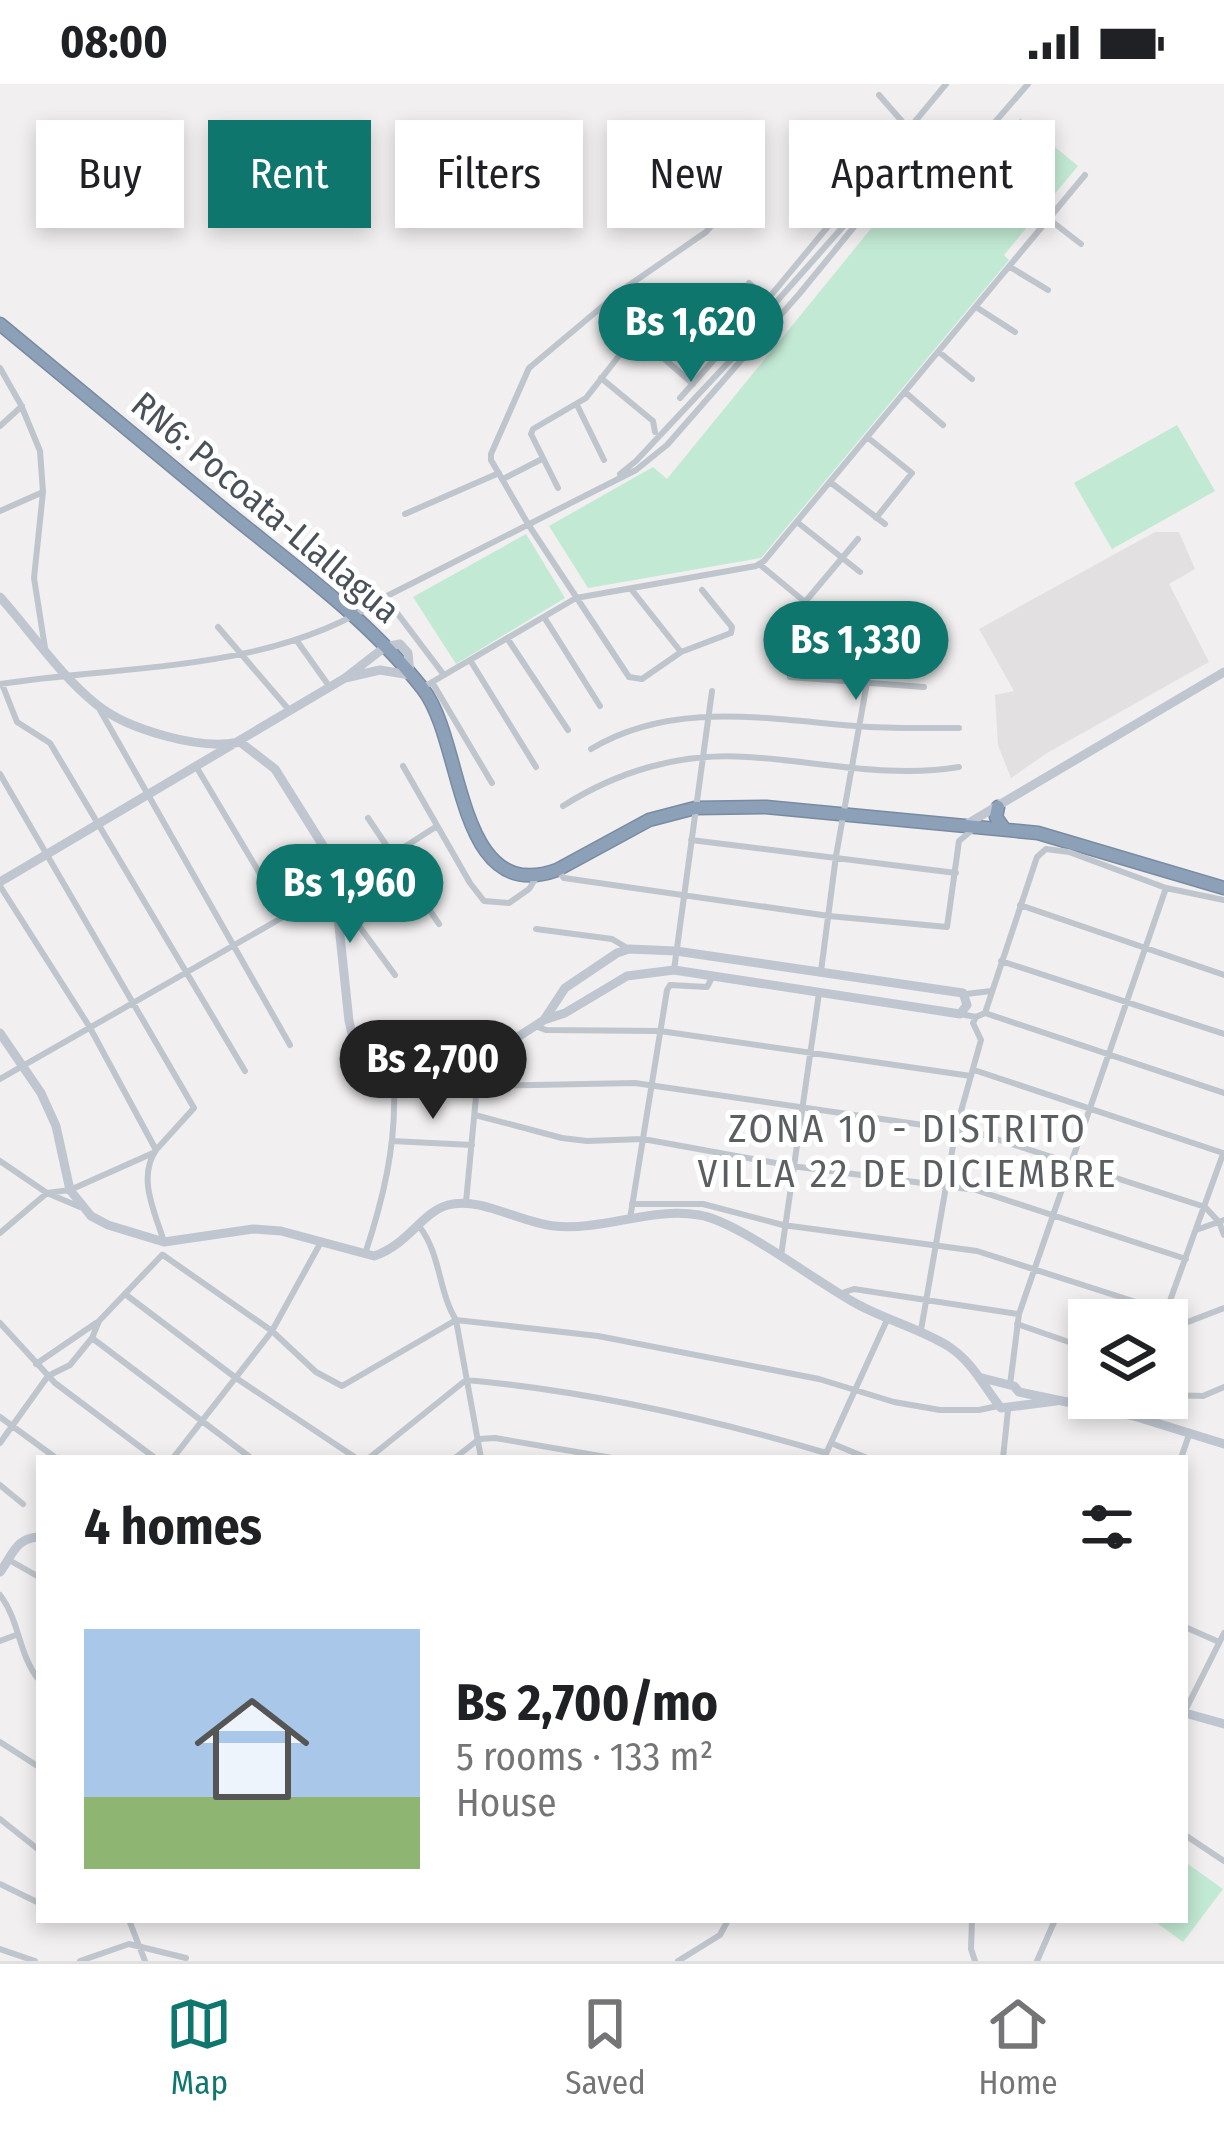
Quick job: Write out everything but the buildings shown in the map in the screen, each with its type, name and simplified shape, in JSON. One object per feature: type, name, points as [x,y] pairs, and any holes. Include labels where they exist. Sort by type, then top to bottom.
[{"type":"highway","name":"RN6: Pocoata-Llallagua","points":[[0,324],[357,616],[400,667],[427,685],[484,853],[513,874],[538,875]]},
{"type":"highway","points":[[538,875],[557,870],[650,820],[695,808],[766,807],[1003,827],[1057,838],[1224,888]]},
{"type":"highway","points":[[998,807],[996,817],[1003,827]]},
{"type":"street","points":[[913,120],[946,84]]},
{"type":"street","points":[[245,1071],[50,743],[17,722],[1,684],[208,663],[297,641],[357,616],[385,597],[636,470],[667,445],[885,189],[894,182],[932,176],[956,166],[1028,84]]},
{"type":"street","points":[[879,95],[901,120]]},
{"type":"street","points":[[607,484],[636,461],[722,370],[880,185],[956,151],[995,118]]},
{"type":"street","points":[[1055,214],[1085,175]]},
{"type":"street","points":[[1055,224],[1081,244]]},
{"type":"street","points":[[702,590],[732,627],[731,633],[681,652],[642,679],[629,677],[528,524],[491,454],[529,368],[676,249],[710,228]]},
{"type":"street","points":[[680,398],[825,228]]},
{"type":"street","points":[[493,783],[427,685],[576,598],[759,564],[1043,228]]},
{"type":"street","points":[[1010,267],[1048,290]]},
{"type":"street","points":[[748,283],[769,299]]},
{"type":"street","points":[[609,301],[636,334],[693,383]]},
{"type":"street","points":[[976,307],[1015,332]]},
{"type":"street","points":[[702,320],[729,340]]},
{"type":"street","points":[[722,370],[750,321]]},
{"type":"street","points":[[558,488],[530,434],[577,405],[636,334]]},
{"type":"street","points":[[939,352],[973,380]]},
{"type":"street","points":[[0,368],[40,451],[44,492],[34,578],[45,648]]},
{"type":"street","points":[[602,378],[653,421],[656,432]]},
{"type":"street","points":[[905,392],[943,425]]},
{"type":"street","points":[[577,405],[604,460]]},
{"type":"street","points":[[0,426],[22,406]]},
{"type":"street","points":[[867,437],[912,472],[876,518]]},
{"type":"street","points":[[405,514],[543,458]]},
{"type":"street","points":[[830,482],[885,524]]},
{"type":"street","points":[[0,499],[4,508],[44,492]]},
{"type":"street","points":[[796,522],[860,572]]},
{"type":"street","points":[[759,564],[805,602],[858,539]]},
{"type":"street","points":[[630,589],[681,652]]},
{"type":"street","points":[[385,597],[444,675]]},
{"type":"street","points":[[2,603],[98,707],[290,1045]]},
{"type":"street","points":[[544,617],[600,706]]},
{"type":"street","points":[[218,627],[290,712]]},
{"type":"street","points":[[508,638],[568,730]]},
{"type":"street","points":[[297,641],[329,686]]},
{"type":"street","points":[[346,678],[383,646]]},
{"type":"street","points":[[470,660],[536,767]]},
{"type":"street","points":[[821,971],[871,660]]},
{"type":"street","points":[[36,1364],[99,1321],[163,1255],[164,1242],[146,1179],[155,1151],[89,1026],[0,884],[329,686],[400,667]]},
{"type":"street","points":[[557,870],[564,878],[829,916],[947,927],[959,841],[973,825],[1224,672]]},
{"type":"street","points":[[790,677],[925,687]]},
{"type":"street","points":[[674,970],[712,691]]},
{"type":"street","points":[[98,707],[192,742],[224,746],[240,742]]},
{"type":"street","points":[[591,749],[644,727],[709,715],[861,727],[958,728]]},
{"type":"street","points":[[240,742],[275,769],[325,844],[335,888],[349,1021],[359,1062],[379,1086],[394,1089],[445,1075],[627,976],[674,970],[980,1015],[1224,1094]]},
{"type":"street","points":[[563,806],[631,772],[702,758],[744,756],[908,772],[959,767]]},
{"type":"street","points":[[403,766],[484,901],[509,903],[530,889],[538,875]]},
{"type":"street","points":[[197,768],[285,916]]},
{"type":"street","points":[[0,774],[194,1108],[155,1151],[70,1190],[47,1193],[0,1233]]},
{"type":"street","points":[[368,818],[439,923]]},
{"type":"street","points":[[0,1079],[437,826]]},
{"type":"street","points":[[691,839],[956,873]]},
{"type":"street","points":[[921,1334],[956,1130],[981,1040],[973,1023],[991,991],[1037,857],[1046,849],[1069,852],[1166,888],[1224,900]]},
{"type":"street","points":[[335,888],[395,975]]},
{"type":"street","points":[[1004,1455],[1004,1406],[1012,1387],[1019,1314],[1166,888]]},
{"type":"street","points":[[1020,905],[1224,975]]},
{"type":"street","points":[[536,929],[612,939],[629,949],[676,951],[962,993],[991,991]]},
{"type":"street","points":[[540,1023],[565,988],[629,949]]},
{"type":"street","points":[[1000,961],[1224,1034]]},
{"type":"street","points":[[630,1219],[670,985],[700,988],[711,984],[713,976]]},
{"type":"street","points":[[781,1258],[819,993]]},
{"type":"street","points":[[960,1014],[967,1004],[962,993]]},
{"type":"street","points":[[540,1023],[546,1030],[660,1031],[972,1073],[1224,1152],[1171,1299]]},
{"type":"street","points":[[0,1033],[56,1126],[70,1190],[80,1207]]},
{"type":"street","points":[[466,1202],[477,1086],[500,1062],[498,1050]]},
{"type":"street","points":[[477,1086],[652,1085],[978,1132],[1204,1208],[1221,1221],[1224,1235]]},
{"type":"street","points":[[365,1254],[392,1141],[394,1089]]},
{"type":"street","points":[[475,1114],[587,1142],[643,1139],[792,1166],[945,1185],[1186,1259]]},
{"type":"street","points":[[392,1141],[472,1144]]},
{"type":"street","points":[[0,1161],[107,1225],[164,1242],[254,1229],[374,1256],[390,1250],[434,1210],[466,1202],[566,1227],[671,1213],[715,1218],[838,1294],[948,1346],[1004,1406]]},
{"type":"street","points":[[632,1204],[704,1204],[783,1226],[976,1251],[1117,1299]]},
{"type":"street","points":[[1196,1230],[1221,1221]]},
{"type":"street","points":[[419,1226],[440,1269],[447,1306],[456,1320],[481,1455]]},
{"type":"street","points":[[175,1455],[272,1331],[321,1242]]},
{"type":"street","points":[[163,1255],[272,1331],[316,1372],[342,1386],[456,1320],[598,1336],[819,1379],[940,1410],[1056,1401]]},
{"type":"street","points":[[838,1294],[854,1289],[1019,1314]]},
{"type":"street","points":[[125,1294],[236,1378],[352,1455]]},
{"type":"street","points":[[1188,1322],[1224,1308]]},
{"type":"street","points":[[373,1455],[466,1380],[542,1387],[692,1415],[825,1455],[887,1320]]},
{"type":"street","points":[[0,1443],[48,1376],[70,1365],[92,1339],[99,1321]]},
{"type":"street","points":[[0,1324],[48,1376],[151,1455]]},
{"type":"street","points":[[1017,1324],[1068,1342]]},
{"type":"street","points":[[92,1339],[247,1455]]},
{"type":"street","points":[[982,1378],[1068,1403]]},
{"type":"street","points":[[1004,1406],[996,1392],[1012,1387]]},
{"type":"street","points":[[1188,1395],[1203,1396],[1224,1387]]},
{"type":"street","points":[[0,1417],[52,1455]]},
{"type":"street","points":[[1144,1419],[1224,1444]]},
{"type":"street","points":[[1182,1455],[1190,1432]]},
{"type":"street","points":[[459,1455],[478,1439],[495,1438],[594,1455]]},
{"type":"street","points":[[831,1443],[860,1455]]},
{"type":"street","points":[[0,1485],[22,1504]]},
{"type":"street","points":[[0,1572],[18,1543],[36,1538]]},
{"type":"street","points":[[9,1560],[36,1575]]},
{"type":"street","points":[[0,1595],[12,1614],[24,1658],[36,1676]]},
{"type":"street","points":[[1188,1628],[1219,1642]]},
{"type":"street","points":[[0,1641],[16,1634]]},
{"type":"street","points":[[1188,1706],[1224,1634]]},
{"type":"street","points":[[1188,1713],[1224,1724]]},
{"type":"street","points":[[0,1742],[36,1764]]},
{"type":"street","points":[[0,1819],[36,1848]]},
{"type":"street","points":[[1188,1837],[1224,1861]]},
{"type":"street","points":[[0,1884],[36,1902]]},
{"type":"street","points":[[130,1923],[145,1961]]},
{"type":"street","points":[[678,1961],[720,1935],[726,1923]]},
{"type":"street","points":[[972,1923],[971,1957],[975,1961]]},
{"type":"street","points":[[1037,1961],[1054,1923]]},
{"type":"street","points":[[80,1961],[105,1950],[139,1945],[187,1958]]},
{"type":"street","points":[[0,1949],[35,1961]]},
{"type":"shaded area","points":[[1155,532],[1179,532],[1195,569],[1169,584],[1209,662],[1011,778],[998,745],[995,695],[1014,691],[979,629]]},
{"type":"green space","points":[[1055,147],[1078,166],[1055,194]]},
{"type":"green space","points":[[872,228],[1026,228],[1004,255],[1009,260],[761,558],[588,588],[549,526],[653,467],[667,479]]},
{"type":"green space","points":[[1177,425],[1215,491],[1112,549],[1074,483]]},
{"type":"green space","points":[[526,534],[565,598],[456,664],[413,597]]},
{"type":"green space","points":[[1188,1864],[1223,1889],[1183,1942],[1157,1923],[1188,1923]]},
{"type":"district","name":"ZONA 10 - DISTRITO VILLA 22 DE DICIEMBRE","points":[[908,1150]]}]
